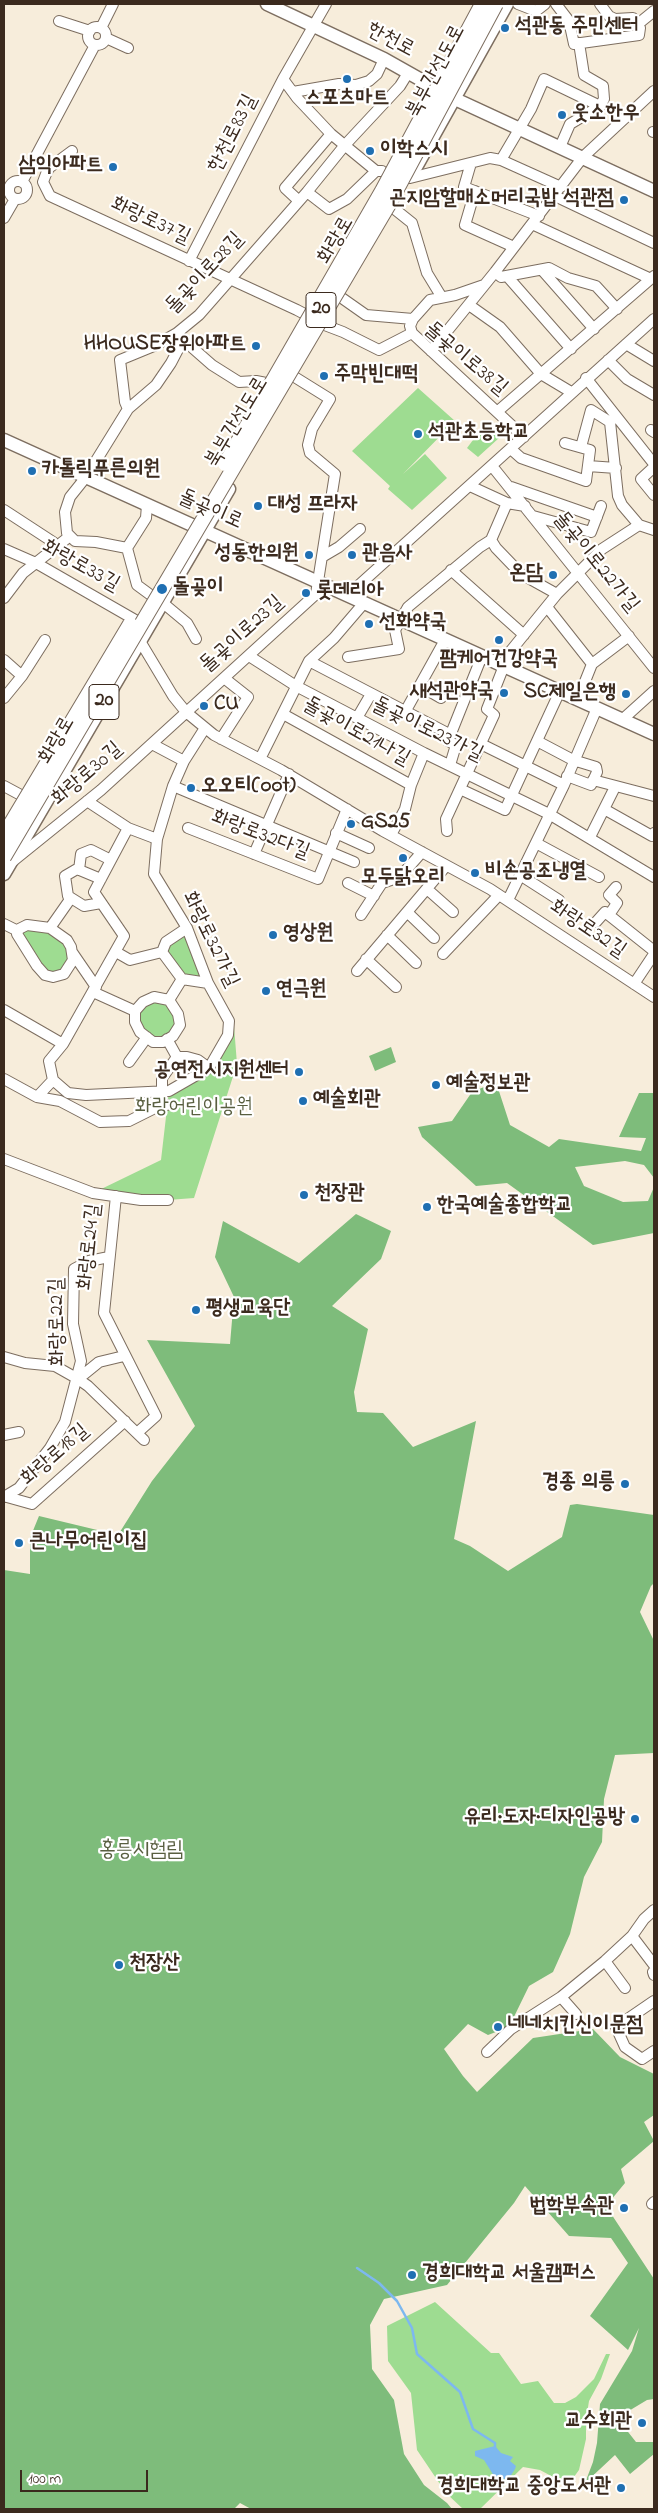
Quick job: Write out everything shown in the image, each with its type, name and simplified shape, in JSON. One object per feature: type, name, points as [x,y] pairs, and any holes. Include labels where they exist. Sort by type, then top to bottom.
[{"type":"highway","name":"북부간선도로","points":[[4,835],[194,518],[378,200],[484,4]]},
{"type":"highway","name":"북부간선도로","points":[[5,868],[388,206],[496,4]]},
{"type":"main road","name":"한천로","points":[[267,4],[384,59],[441,92],[654,191]]},
{"type":"main road","name":"화랑로","points":[[4,846],[137,621],[189,559],[293,376],[319,322],[339,296],[392,207],[424,123],[484,4]]},
{"type":"main road","name":"화랑로","points":[[5,868],[140,641],[177,553],[193,524],[319,322],[405,175],[438,129],[507,4]]},
{"type":"main road","points":[[424,123],[433,123],[438,129]]},
{"type":"main road","name":"돌곶이로","points":[[4,440],[654,734]]},
{"type":"main road","points":[[177,553],[185,553],[189,559]]},
{"type":"street","points":[[101,28],[113,4]]},
{"type":"street","name":"한천로83길","points":[[189,261],[283,79],[326,4]]},
{"type":"street","points":[[518,4],[536,11],[545,4]]},
{"type":"street","points":[[556,4],[569,21],[574,44],[639,35],[640,28],[634,18],[615,19],[608,16],[600,4]]},
{"type":"street","points":[[638,24],[654,11],[647,4]]},
{"type":"street","points":[[59,22],[90,31],[95,28],[101,28],[105,32],[106,38]]},
{"type":"street","points":[[90,31],[89,39],[94,44],[100,44],[106,38]]},
{"type":"street","points":[[106,38],[128,48]]},
{"type":"street","points":[[560,147],[570,124],[600,106],[604,99],[603,86],[584,75],[579,43]]},
{"type":"street","points":[[22,182],[94,44]]},
{"type":"street","points":[[293,92],[339,84],[356,85],[369,80],[376,74],[384,59]]},
{"type":"street","name":"돌곶이로28길","points":[[70,536],[67,533],[65,512],[70,497],[86,477],[128,409],[156,385],[180,337],[229,278],[307,192],[345,145],[400,86],[408,73]]},
{"type":"street","points":[[283,79],[331,134],[376,171],[405,175],[490,158],[501,160],[561,187]]},
{"type":"street","points":[[501,160],[521,128],[544,79],[600,106]]},
{"type":"street","points":[[431,351],[536,220],[583,157],[654,91]]},
{"type":"street","points":[[299,201],[285,188],[331,134]]},
{"type":"street","name":"화랑로37길","points":[[72,151],[49,168],[46,174],[43,182],[50,196],[298,310],[319,322]]},
{"type":"street","points":[[471,163],[464,187],[653,277],[498,412]]},
{"type":"street","points":[[307,192],[330,209],[347,199],[376,171]]},
{"type":"street","points":[[16,182],[22,182],[26,187],[26,192],[20,198],[10,195],[7,186],[16,182]]},
{"type":"street","points":[[475,191],[465,225],[514,248]]},
{"type":"street","points":[[554,196],[654,243]]},
{"type":"street","points":[[4,218],[15,198]]},
{"type":"street","points":[[392,207],[412,223],[427,273],[441,296]]},
{"type":"street","points":[[495,272],[501,277],[549,268],[568,278],[596,286],[617,309]]},
{"type":"street","points":[[542,270],[594,329]]},
{"type":"street","points":[[507,276],[571,349]]},
{"type":"street","points":[[412,334],[410,326],[413,319],[430,300],[441,296],[455,295],[485,284]]},
{"type":"street","name":"화랑로","points":[[339,296],[366,315],[413,319]]},
{"type":"street","points":[[469,305],[500,327],[541,374],[571,392]]},
{"type":"street","name":"돌곶이로38길","points":[[319,322],[379,350],[412,334],[524,437]]},
{"type":"street","points":[[348,594],[423,526],[512,450],[586,378],[652,324]]},
{"type":"street","points":[[180,337],[212,365],[239,382],[256,381],[278,385]]},
{"type":"street","name":"돌곶이로28길","points":[[128,409],[125,402],[120,360],[180,337]]},
{"type":"street","points":[[626,344],[654,361]]},
{"type":"street","points":[[608,360],[627,379],[654,395]]},
{"type":"street","name":"돌곶이로23길","points":[[186,712],[316,594],[335,474],[310,453],[308,445],[312,430],[330,399],[293,376]]},
{"type":"street","points":[[586,378],[613,419],[654,466],[641,479],[654,495]]},
{"type":"street","points":[[581,447],[590,410],[613,419]]},
{"type":"street","points":[[447,831],[446,819],[494,715],[487,709],[509,653],[557,594],[602,549],[649,527],[622,505],[618,496],[613,419]]},
{"type":"street","points":[[512,450],[521,458],[586,481],[590,450],[565,443]]},
{"type":"street","name":"돌곶이로22가길","points":[[492,466],[654,668]]},
{"type":"street","points":[[588,466],[616,468]]},
{"type":"street","name":"돌곶이로22가길","points":[[470,486],[506,503],[525,506]]},
{"type":"street","name":"돌곶이로22가길","points":[[510,487],[597,517]]},
{"type":"street","points":[[348,657],[399,649],[395,630],[399,619],[408,607],[491,540],[506,503]]},
{"type":"street","points":[[147,506],[146,518],[127,548],[137,585],[187,623],[196,639]]},
{"type":"street","points":[[533,516],[591,532],[601,506]]},
{"type":"street","points":[[4,510],[53,542],[56,547]]},
{"type":"street","points":[[322,557],[339,547],[360,529]]},
{"type":"street","points":[[4,598],[23,573],[70,536],[74,541],[96,542],[127,548]]},
{"type":"street","points":[[491,540],[521,574],[557,594]]},
{"type":"street","name":"화랑로33길","points":[[4,549],[36,563],[137,621]]},
{"type":"street","points":[[452,570],[524,635]]},
{"type":"street","points":[[260,760],[309,661],[334,638],[364,603]]},
{"type":"street","points":[[547,607],[592,664]]},
{"type":"street","points":[[578,699],[592,664],[629,636]]},
{"type":"street","points":[[4,698],[22,676],[45,640]]},
{"type":"street","points":[[405,712],[445,640]]},
{"type":"street","name":"화랑로32길","points":[[140,641],[173,696],[186,712],[205,728],[221,739],[289,774],[390,835],[503,898],[654,998]]},
{"type":"street","name":"돌곶이로23가길","points":[[248,656],[296,686],[424,753],[467,772],[549,814],[654,877]]},
{"type":"street","points":[[450,765],[457,748],[456,744],[448,741],[482,656]]},
{"type":"street","points":[[4,660],[22,676]]},
{"type":"street","points":[[309,661],[450,735]]},
{"type":"street","points":[[221,739],[248,697],[224,678]]},
{"type":"street","points":[[420,686],[441,698]]},
{"type":"street","points":[[460,789],[505,810],[560,691]]},
{"type":"street","points":[[623,720],[654,691]]},
{"type":"street","points":[[357,718],[371,694]]},
{"type":"street","points":[[443,954],[503,898],[520,875],[566,780],[597,708]]},
{"type":"street","name":"화랑로30길","points":[[5,868],[88,802],[186,712]]},
{"type":"street","name":"돌곶이로21나길","points":[[283,714],[411,785]]},
{"type":"street","name":"화랑로32가길","points":[[205,728],[184,761],[173,786],[157,839],[154,874],[187,928],[208,983],[229,1021],[228,1035],[209,1068]]},
{"type":"street","points":[[481,744],[526,766],[566,780],[590,784],[597,772],[596,767],[573,760],[537,741]]},
{"type":"street","points":[[152,744],[184,761]]},
{"type":"street","points":[[390,835],[405,809],[411,785],[424,753]]},
{"type":"street","points":[[254,854],[289,774]]},
{"type":"street","points":[[593,780],[654,796]]},
{"type":"street","points":[[4,786],[30,800]]},
{"type":"street","name":"화랑로32다길","points":[[173,786],[354,862]]},
{"type":"street","points":[[590,837],[615,787]]},
{"type":"street","points":[[88,802],[128,828],[157,839]]},
{"type":"street","name":"화랑로32다길","points":[[188,828],[318,879],[328,850],[347,809]]},
{"type":"street","points":[[604,809],[652,836],[654,833]]},
{"type":"street","points":[[128,828],[94,892],[124,936],[63,1044],[49,1061],[53,1080],[68,1093],[86,1095],[162,1092],[169,1091],[209,1068],[198,1060],[178,1057]]},
{"type":"street","name":"화랑로32다길","points":[[336,833],[369,848]]},
{"type":"street","points":[[536,843],[599,878]]},
{"type":"street","points":[[79,870],[81,854],[91,850],[111,860]]},
{"type":"street","points":[[361,915],[382,883],[400,877],[422,852]]},
{"type":"street","points":[[357,972],[446,866]]},
{"type":"street","points":[[101,879],[79,870],[65,876],[68,896],[84,906],[101,903]]},
{"type":"street","points":[[520,875],[559,900]]},
{"type":"street","points":[[348,883],[374,896]]},
{"type":"street","points":[[608,915],[617,903],[609,895],[616,888]]},
{"type":"street","points":[[427,889],[453,912]]},
{"type":"street","points":[[50,928],[72,898]]},
{"type":"street","points":[[407,912],[434,938]]},
{"type":"street","points":[[596,922],[605,912],[654,952],[634,984]]},
{"type":"street","points":[[4,924],[18,931],[26,952],[45,974],[53,977],[64,974],[73,960],[72,951]]},
{"type":"street","points":[[18,931],[26,925],[50,928],[64,937],[94,990],[135,1010]]},
{"type":"street","points":[[162,952],[166,942],[187,928]]},
{"type":"street","points":[[387,935],[416,963]]},
{"type":"street","points":[[116,952],[130,960],[162,952]]},
{"type":"street","points":[[162,952],[182,979],[208,983]]},
{"type":"street","points":[[366,960],[396,987]]},
{"type":"street","points":[[169,1000],[182,979]]},
{"type":"street","points":[[154,997],[169,1000],[178,1014],[180,1025],[173,1036],[163,1042],[153,1042],[140,1032],[135,1022],[135,1010],[143,1002],[154,997]]},
{"type":"street","points":[[4,1012],[63,1044]]},
{"type":"street","points":[[129,1062],[147,1037]]},
{"type":"street","points":[[167,1039],[178,1057]]},
{"type":"street","points":[[162,1092],[162,1078],[178,1057]]},
{"type":"street","points":[[4,1079],[37,1098],[60,1101],[100,1122],[129,1121],[161,1104],[167,1105]]},
{"type":"street","points":[[37,1098],[53,1080]]},
{"type":"street","name":"화랑로24길","points":[[4,1158],[93,1193],[116,1196],[104,1312],[124,1356],[156,1416],[141,1437]]},
{"type":"street","points":[[116,1196],[168,1200]]},
{"type":"street","name":"화랑로22길","points":[[78,1380],[81,1360],[73,1324],[74,1269],[89,1261],[109,1257]]},
{"type":"street","points":[[78,1380],[99,1362],[124,1356]]},
{"type":"street","name":"화랑로22길","points":[[4,1357],[25,1363],[55,1366],[88,1386],[141,1437]]},
{"type":"street","name":"화랑로18길","points":[[5,1497],[19,1488],[54,1442],[65,1422],[78,1380]]},
{"type":"street","name":"화랑로18길","points":[[5,1497],[32,1504],[125,1421]]},
{"type":"street","points":[[4,1434],[20,1432]]},
{"type":"street","points":[[487,2052],[512,2029],[561,1997],[605,1961],[632,1936],[644,1918],[654,1910]]},
{"type":"street","points":[[632,1936],[654,1971]]},
{"type":"street","points":[[605,1961],[626,1988]]},
{"type":"street","points":[[561,1997],[576,2014]]},
{"type":"street","points":[[654,2001],[616,2027],[625,2047],[642,2059],[654,2051]]},
{"type":"green space","points":[[418,388],[455,421],[403,474],[425,454],[447,478],[412,510],[388,489],[390,486],[352,451]]},
{"type":"green space","points":[[485,424],[499,438],[478,457],[467,448]]},
{"type":"green space","points":[[27,925],[61,935],[73,956],[67,970],[53,977],[34,962],[19,929]]},
{"type":"green space","points":[[187,928],[208,983],[182,979],[162,952]]},
{"type":"green space","points":[[169,1000],[180,1025],[163,1042],[140,1032],[135,1011],[143,1002]]},
{"type":"green space","name":"화랑어린이공원","points":[[229,1021],[234,1026],[237,1064],[194,1198],[168,1200],[93,1193],[161,1160],[169,1091],[209,1068]]},
{"type":"green space","points":[[391,1047],[396,1062],[375,1071],[369,1056]]},
{"type":"green space","points":[[496,1082],[510,1125],[549,1147],[559,1139],[641,1151],[646,1138],[619,1137],[639,1093],[654,1093],[654,1178],[644,1165],[625,1161],[575,1167],[584,1186],[623,1202],[648,1201],[654,1187],[654,1233],[593,1245],[507,1183],[476,1186],[422,1137],[418,1127],[452,1121],[472,1092]]},
{"type":"green space","name":"홍릉시험림","points":[[356,1214],[391,1231],[381,1259],[332,1306],[368,1329],[354,1392],[357,1412],[383,1413],[413,1447],[476,1421],[454,1539],[470,1546],[508,1571],[562,1537],[570,1505],[577,1504],[654,1515],[654,1583],[640,1612],[654,1641],[654,1753],[615,1755],[604,1799],[602,1842],[584,1877],[570,1934],[553,1972],[529,1986],[509,2027],[488,2035],[468,2024],[444,2049],[477,2092],[533,2038],[593,2029],[620,2057],[654,2074],[654,2115],[644,2122],[654,2141],[621,2169],[625,2183],[606,2206],[654,2279],[654,2399],[647,2400],[617,2418],[636,2442],[654,2442],[654,2454],[630,2474],[615,2455],[585,2483],[593,2462],[597,2443],[600,2404],[632,2351],[639,2328],[628,2350],[590,2316],[628,2263],[611,2238],[569,2236],[525,2186],[514,2203],[447,2285],[384,2299],[370,2325],[372,2369],[394,2400],[404,2454],[424,2485],[452,2509],[251,2509],[240,2503],[234,2509],[4,2509],[4,1570],[30,1574],[30,1538],[39,1516],[118,1535],[152,1481],[195,1426],[147,1340],[230,1344],[234,1297],[215,1257],[223,1221],[299,1263]]},
{"type":"green space","points":[[435,2302],[491,2353],[499,2353],[521,2384],[538,2381],[554,2403],[565,2403],[576,2397],[594,2379],[606,2354],[610,2354],[601,2379],[589,2401],[586,2439],[579,2470],[568,2485],[540,2470],[523,2467],[480,2509],[463,2509],[446,2493],[417,2450],[411,2393],[388,2361],[387,2326]]},
{"type":"water","points":[[495,2446],[501,2453],[513,2457],[510,2461],[516,2466],[508,2480],[494,2476],[484,2460],[475,2456],[475,2451]]},
{"type":"waterway","points":[[357,2268],[379,2283],[397,2301],[412,2328],[417,2354],[460,2392],[473,2429],[495,2443],[495,2450]]},
{"type":"place","name":"석관동 주민센터","points":[[505,28]]},
{"type":"place","name":"스포츠마트","points":[[347,79]]},
{"type":"place","name":"웃소한우","points":[[562,115]]},
{"type":"place","name":"이학스시","points":[[370,151]]},
{"type":"place","name":"삼익아파트","points":[[113,167]]},
{"type":"place","name":"곤지암할매소머리국밥 석관점","points":[[624,200]]},
{"type":"place","name":"HHOUSE장위아파트","points":[[256,346]]},
{"type":"place","name":"주막빈대떡","points":[[324,376]]},
{"type":"place","name":"석관초등학교","points":[[418,434]]},
{"type":"place","name":"카톨릭푸른의원","points":[[32,471]]},
{"type":"place","name":"대성 프라자","points":[[258,506]]},
{"type":"place","name":"성동한의원","points":[[309,555]]},
{"type":"place","name":"관음사","points":[[352,555]]},
{"type":"place","name":"온담","points":[[553,575]]},
{"type":"place","name":"돌곶이","points":[[162,589]]},
{"type":"place","name":"롯데리아","points":[[306,593]]},
{"type":"place","name":"선화약국","points":[[369,624]]},
{"type":"place","name":"팜케어건강약국","points":[[499,640]]},
{"type":"place","name":"새석관약국","points":[[504,693]]},
{"type":"place","name":"SC제일은행","points":[[626,694]]},
{"type":"place","name":"CU","points":[[204,706]]},
{"type":"place","name":"오오티(oot)","points":[[191,788]]},
{"type":"place","name":"GS25","points":[[351,824]]},
{"type":"place","name":"모두닭오리","points":[[403,858]]},
{"type":"place","name":"비손공조냉열","points":[[475,873]]},
{"type":"place","name":"영상원","points":[[273,935]]},
{"type":"place","name":"연극원","points":[[266,991]]},
{"type":"place","name":"공연전시지원센터","points":[[299,1072]]},
{"type":"place","name":"예술정보관","points":[[436,1085]]},
{"type":"place","name":"예술회관","points":[[303,1101]]},
{"type":"place","name":"천장관","points":[[304,1195]]},
{"type":"place","name":"한국예술종합학교","points":[[427,1207]]},
{"type":"place","name":"평생교육단","points":[[196,1310]]},
{"type":"place","name":"경종 의릉","points":[[625,1484]]},
{"type":"place","name":"큰나무어린이집","points":[[19,1543]]},
{"type":"place","name":"유리·도자·디자인공방","points":[[635,1819]]},
{"type":"place","name":"천장산","points":[[119,1965]]},
{"type":"place","name":"네네치킨신이문점","points":[[498,2027]]},
{"type":"place","name":"법학부속관","points":[[624,2208]]},
{"type":"place","name":"경희대학교 서울캠퍼스","points":[[412,2275]]},
{"type":"place","name":"교수회관","points":[[642,2423]]},
{"type":"place","name":"경희대학교 중앙도서관","points":[[621,2488]]}]
